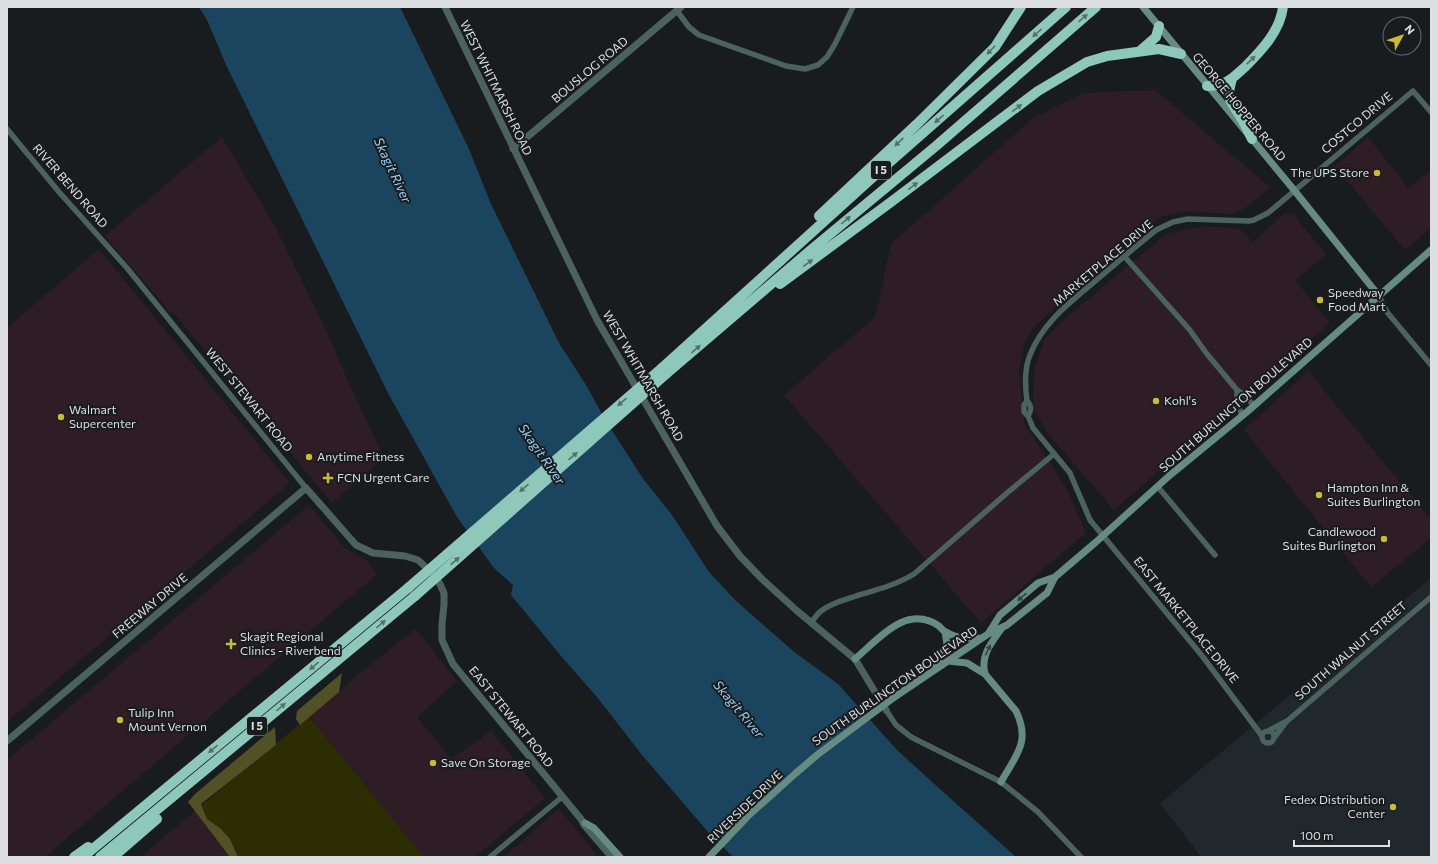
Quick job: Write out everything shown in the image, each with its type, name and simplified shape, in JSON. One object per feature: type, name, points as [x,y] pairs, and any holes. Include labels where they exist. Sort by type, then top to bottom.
[{"type":"highway","points":[[698,335],[995,47],[1021,7]]},
{"type":"highway","name":"I 5","points":[[664,371],[698,335],[883,168],[1066,7]]},
{"type":"highway","name":"I 5","points":[[100,857],[227,752],[664,371],[742,309],[936,146],[1096,7]]},
{"type":"highway","points":[[1207,86],[1217,86],[1232,79],[1260,53],[1270,39],[1284,7]]},
{"type":"highway","points":[[1140,52],[1156,37],[1159,26]]},
{"type":"highway","points":[[742,309],[789,277],[872,216],[1038,91],[1087,62],[1108,56],[1159,49],[1181,54]]},
{"type":"highway","points":[[1232,79],[1229,88],[1229,96],[1252,139]]},
{"type":"highway","name":"I 5","points":[[83,857],[412,592]]},
{"type":"highway","points":[[113,857],[186,793],[227,752]]},
{"type":"highway","points":[[74,857],[134,815]]},
{"type":"main road","name":"GEORGE HOPPER ROAD","points":[[1143,7],[1294,190],[1379,296]]},
{"type":"main road","name":"SOUTH BURLINGTON BOULEVARD","points":[[988,634],[1000,615],[1038,583],[1055,577],[1254,406],[1431,250]]},
{"type":"main road","name":"SOUTH BURLINGTON BOULEVARD","points":[[796,773],[828,746],[896,696],[988,634],[1007,625],[1047,593],[1055,577]]},
{"type":"main road","points":[[855,660],[892,627],[906,620],[925,620],[939,626],[946,632],[967,639],[982,638]]},
{"type":"main road","points":[[985,674],[983,661],[990,645],[1002,628]]},
{"type":"main road","points":[[934,670],[947,644],[946,632]]},
{"type":"main road","points":[[948,660],[967,663],[985,674],[1016,710],[1023,731],[1022,740],[1017,756],[1001,782]]},
{"type":"main road","name":"RIVERSIDE DRIVE","points":[[709,857],[748,816],[796,773]]},
{"type":"main road","points":[[583,821],[594,828],[620,857]]},
{"type":"street","name":"WEST WHITMARSH ROAD","points":[[445,7],[597,320],[717,526],[740,556],[758,574],[796,610],[855,660],[886,710]]},
{"type":"street","points":[[679,9],[689,27],[699,35],[786,66],[805,69],[818,65],[827,57],[836,44],[853,7]]},
{"type":"street","name":"BOUSLOG ROAD","points":[[513,149],[679,9]]},
{"type":"street","name":"COSTCO DRIVE","points":[[1294,190],[1413,91],[1431,112]]},
{"type":"street","name":"RIVER BEND ROAD","points":[[7,129],[59,192],[117,257]]},
{"type":"street","name":"MARKETPLACE DRIVE","points":[[1028,416],[1024,412],[1024,405],[1027,401],[1026,370],[1029,357],[1038,337],[1047,325],[1067,305],[1124,256],[1156,230],[1188,219],[1254,220],[1268,213],[1294,190]]},
{"type":"street","points":[[1124,256],[1189,329],[1207,354],[1237,390],[1245,395],[1254,406]]},
{"type":"street","name":"WEST STEWART ROAD","points":[[117,257],[306,488],[356,545],[373,553],[406,556],[418,560],[433,574]]},
{"type":"street","points":[[1379,296],[1387,312],[1431,365]]},
{"type":"street","points":[[1237,390],[1237,401],[1242,416]]},
{"type":"street","name":"EAST MARKETPLACE DRIVE","points":[[1028,416],[1033,428],[1070,472],[1090,520],[1203,656],[1262,736]]},
{"type":"street","points":[[811,623],[820,612],[829,606],[891,585],[914,574],[1054,454]]},
{"type":"street","points":[[1158,487],[1215,555]]},
{"type":"street","name":"FREEWAY DRIVE","points":[[7,741],[306,488]]},
{"type":"street","name":"EAST STEWART ROAD","points":[[433,574],[444,593],[442,640],[453,664],[562,797],[611,852],[613,857]]},
{"type":"street","name":"SOUTH WALNUT STREET","points":[[1268,732],[1286,722],[1431,597]]},
{"type":"street","points":[[886,710],[896,725],[911,737],[1001,782],[1038,812],[1081,857]]},
{"type":"street","name":"EAST MARKETPLACE DRIVE","points":[[1250,720],[1268,732]]},
{"type":"street","name":"SOUTH WALNUT STREET","points":[[1274,738],[1286,722]]},
{"type":"street","points":[[1268,732],[1273,734],[1274,738],[1272,742],[1268,743],[1264,741],[1262,736],[1264,733],[1268,732]]},
{"type":"street","points":[[490,857],[562,797]]},
{"type":"shaded area","points":[[1155,90],[1270,187],[1244,209],[1231,214],[1187,211],[1160,217],[1109,258],[1033,328],[1024,345],[1019,371],[1024,423],[1067,489],[1086,533],[981,623],[784,395],[875,317],[891,244],[1032,119],[1083,93]]},
{"type":"shaded area","points":[[222,137],[275,226],[328,334],[347,379],[384,458],[332,503],[173,312],[171,313],[105,236]]},
{"type":"shaded area","points":[[1368,137],[1408,188],[1431,170],[1431,228],[1405,250],[1335,166]]},
{"type":"shaded area","points":[[1284,214],[1294,215],[1326,255],[1295,280],[1330,323],[1114,510],[1050,436],[1034,411],[1033,395],[1035,367],[1045,339],[1060,323],[1161,238],[1169,233],[1205,226],[1240,229],[1253,242]]},
{"type":"shaded area","points":[[99,249],[290,483],[7,722],[7,328]]},
{"type":"shaded area","points":[[1308,371],[1431,520],[1431,538],[1371,587],[1244,430]]},
{"type":"shaded area","points":[[309,505],[345,548],[366,560],[377,574],[45,857],[7,857],[7,760]]},
{"type":"shaded area","points":[[1431,578],[1431,857],[1201,857],[1160,803]]},
{"type":"shaded area","points":[[416,629],[457,681],[417,717],[451,759],[491,731],[545,798],[475,857],[140,857],[370,665]]},
{"type":"shaded area","points":[[342,673],[339,692],[300,725],[296,719],[297,711]]},
{"type":"shaded area","points":[[309,717],[424,857],[238,857],[230,839],[221,829],[207,819],[202,805]]},
{"type":"shaded area","points":[[275,727],[276,745],[201,804],[207,819],[221,829],[230,839],[238,857],[230,857],[188,802],[195,794]]},
{"type":"shaded area","points":[[559,808],[598,857],[504,857]]},
{"type":"water","name":"Skagit River","points":[[199,7],[400,7],[469,149],[491,204],[559,343],[586,385],[607,423],[644,480],[672,515],[709,572],[735,600],[793,651],[838,684],[897,750],[1016,857],[733,857],[709,833],[642,755],[597,697],[511,595],[513,585],[494,568],[457,517],[388,393],[227,67],[207,20]]},
{"type":"place","name":"The UPS Store","points":[[1377,173]]},
{"type":"place","name":"Speedway Food Mart","points":[[1320,300]]},
{"type":"place","name":"Kohl's","points":[[1156,401]]},
{"type":"place","name":"Walmart Supercenter","points":[[61,417]]},
{"type":"place","name":"Anytime Fitness","points":[[309,457]]},
{"type":"place","name":"FCN Urgent Care","points":[[328,478]]},
{"type":"place","name":"Hampton Inn & Suites Burlington","points":[[1319,495]]},
{"type":"place","name":"Candlewood Suites Burlington","points":[[1384,539]]},
{"type":"place","name":"Skagit Regional Clinics - Riverbend","points":[[231,644]]},
{"type":"place","name":"Tulip Inn Mount Vernon","points":[[120,720]]},
{"type":"place","name":"Save On Storage","points":[[433,763]]},
{"type":"place","name":"Fedex Distribution Center","points":[[1393,807]]}]
